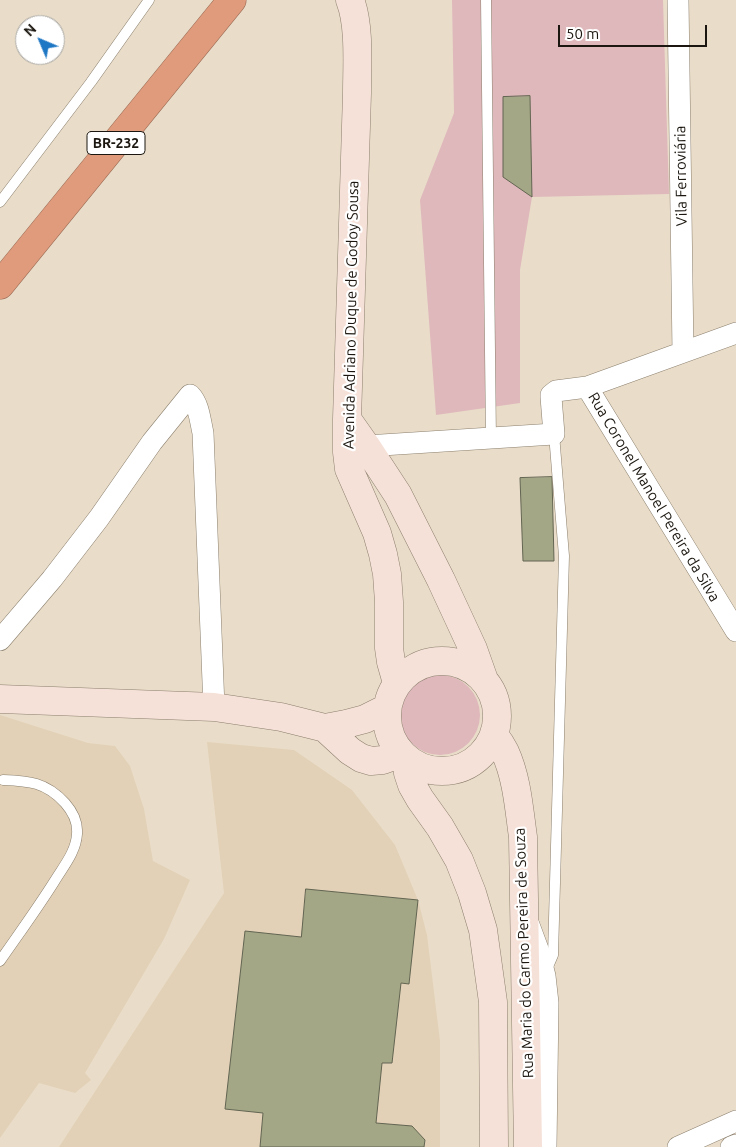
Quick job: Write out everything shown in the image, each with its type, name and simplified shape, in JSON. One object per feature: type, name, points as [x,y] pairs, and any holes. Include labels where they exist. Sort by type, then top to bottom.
[{"type":"highway","name":"BR-232","points":[[0,285],[232,0]]},
{"type":"main road","name":"Avenida Adriano Duque de Godoy Sousa","points":[[354,3],[357,45],[357,93],[347,419],[357,449],[349,469],[377,533],[384,554],[389,602],[389,648],[397,683]]},
{"type":"main road","points":[[324,728],[350,751],[362,758],[371,761],[403,756],[433,772],[452,772],[470,764],[485,752],[494,735],[497,716],[494,697],[484,680],[473,649],[398,495],[357,449]]},
{"type":"main road","points":[[484,680],[472,669],[456,663],[440,661],[424,664],[409,671],[397,683],[387,708],[386,719],[390,738],[403,756],[412,785],[459,860],[472,893],[483,930],[492,1002],[494,1147]]},
{"type":"main road","points":[[0,699],[214,707],[281,717],[324,728],[365,719],[387,708]]},
{"type":"main road","name":"Rua Maria do Carmo Pereira de Souza","points":[[494,735],[504,750],[516,788],[523,837],[528,1147]]},
{"type":"street","name":"Vila Ferroviária","points":[[678,0],[683,352]]},
{"type":"street","points":[[357,449],[554,434],[551,397],[553,392],[587,387],[736,333]]},
{"type":"street","name":"Rua Coronel Manoel Pereira da Silva","points":[[587,387],[736,632]]},
{"type":"street","points":[[0,640],[52,579],[93,526],[152,442],[190,395],[197,406],[203,433],[214,707]]},
{"type":"street","points":[[524,912],[539,952],[545,976],[548,1003],[546,1147]]},
{"type":"street","points":[[678,1147],[736,1121]]},
{"type":"street","points":[[731,1147],[736,1145]]},
{"type":"lane","points":[[0,202],[91,82],[149,0]]},
{"type":"lane","points":[[486,0],[491,439]]},
{"type":"lane","points":[[545,976],[553,955],[564,556],[554,434]]},
{"type":"lane","points":[[0,961],[72,854],[77,836],[77,825],[72,811],[47,788],[28,782],[3,780]]},
{"type":"shaded area","points":[[452,0],[663,0],[669,194],[532,197],[520,270],[520,403],[436,415],[420,200],[454,113]]},
{"type":"shaded area","points":[[440,675],[455,678],[468,687],[477,700],[480,715],[477,730],[468,743],[455,752],[440,755],[425,752],[412,743],[403,730],[400,715],[403,700],[412,687],[425,678]]},
{"type":"shaded area","points":[[0,715],[88,743],[115,746],[130,766],[144,809],[153,861],[190,880],[164,939],[85,1073],[91,1080],[75,1093],[39,1083],[0,1138]]},
{"type":"shaded area","points":[[207,742],[294,750],[352,790],[395,845],[418,900],[427,935],[440,1041],[440,1147],[59,1147],[224,893]]},
{"type":"building","points":[[530,96],[532,197],[503,177],[503,97]]},
{"type":"building","points":[[552,477],[554,561],[523,561],[520,478]]},
{"type":"building","points":[[306,889],[418,900],[409,984],[401,983],[392,1063],[382,1063],[376,1123],[412,1126],[425,1140],[424,1147],[260,1147],[263,1113],[225,1109],[245,931],[301,937]]}]
